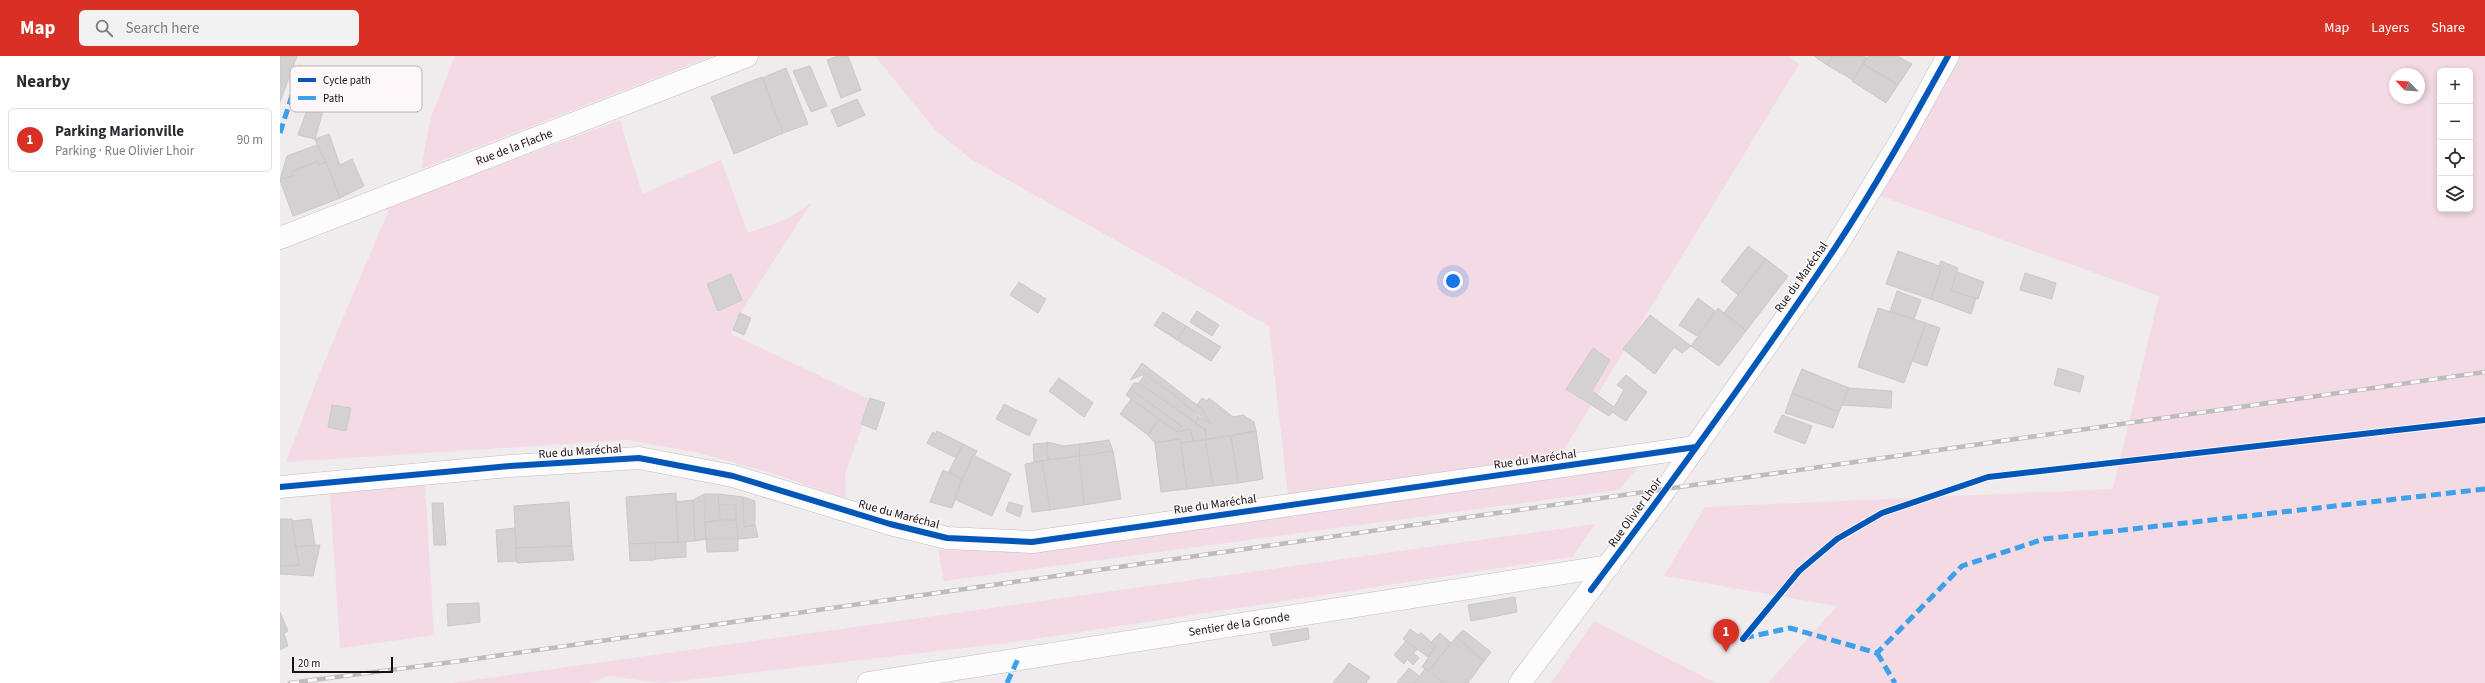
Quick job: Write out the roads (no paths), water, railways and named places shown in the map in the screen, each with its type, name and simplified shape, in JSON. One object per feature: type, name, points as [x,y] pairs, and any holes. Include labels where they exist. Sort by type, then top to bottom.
[{"type":"street","name":"Rue de la Flache","points":[[280,238],[747,56]]},
{"type":"street","name":"Rue du Maréchal","points":[[280,487],[510,466],[639,458],[734,476],[890,524],[947,538],[1032,542],[1696,446],[1835,248],[1906,132],[1948,56]]},
{"type":"street","name":"Rue Olivier Lhoir","points":[[1520,683],[1609,566],[1696,446]]},
{"type":"street","name":"Sentier de la Gronde","points":[[868,683],[1609,566]]},
{"type":"railway","points":[[290,683],[460,661],[2485,372]]},
{"type":"place","name":"Parking Marionville","points":[[1726,652]]}]
